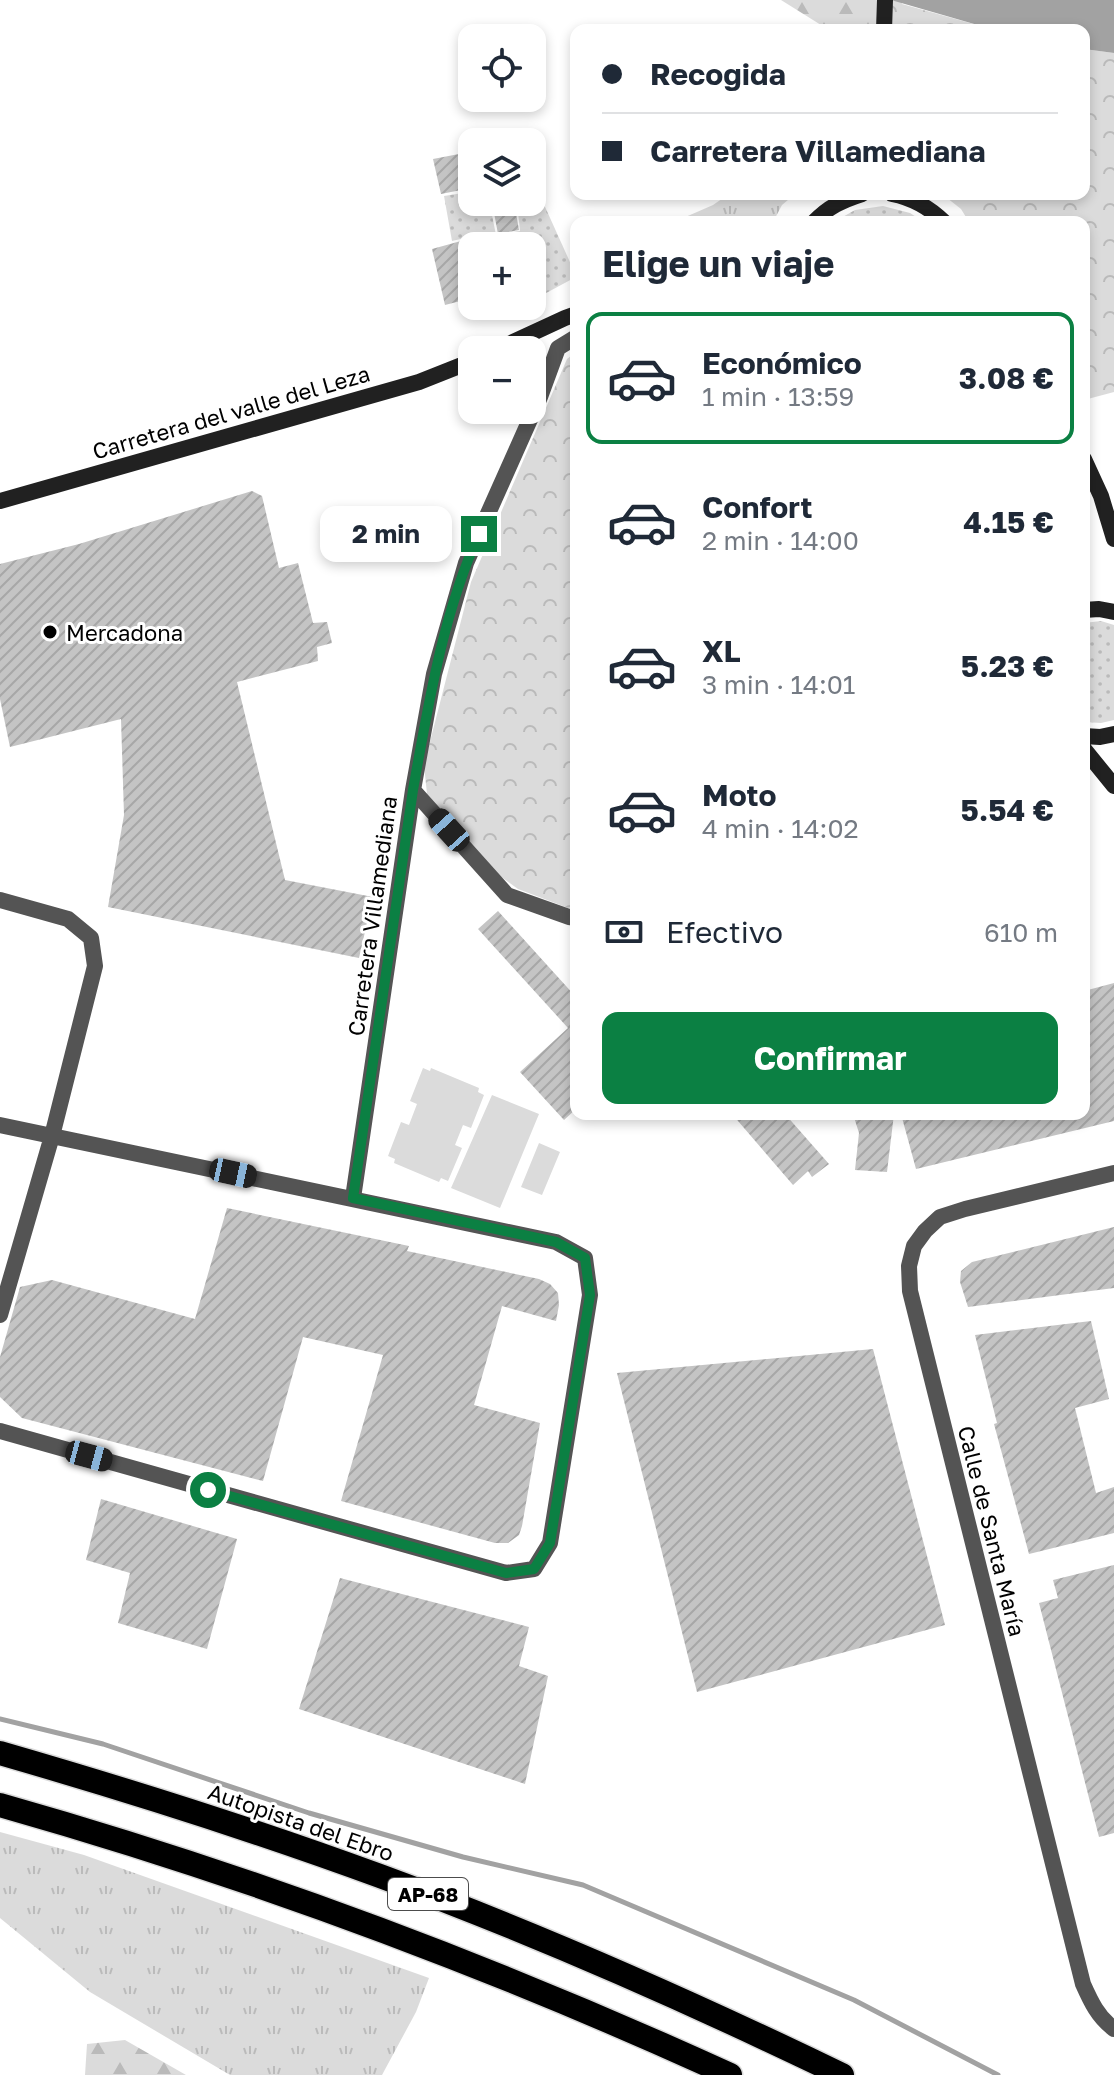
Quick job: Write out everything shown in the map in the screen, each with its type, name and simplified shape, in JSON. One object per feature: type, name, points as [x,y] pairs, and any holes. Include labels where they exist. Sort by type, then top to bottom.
[{"type":"highway","name":"Autopista del Ebro","points":[[0,1753],[222,1821],[381,1876],[616,1970],[842,2075]]},
{"type":"highway","name":"AP-68","points":[[0,1805],[208,1868],[370,1925],[528,1986],[730,2075]]},
{"type":"main road","points":[[884,24],[885,0]]},
{"type":"main road","points":[[820,216],[841,200]]},
{"type":"main road","points":[[920,200],[937,216]]},
{"type":"main road","points":[[527,336],[570,317]]},
{"type":"main road","name":"Carretera del valle del Leza","points":[[0,501],[419,382],[458,367]]},
{"type":"main road","points":[[1090,472],[1114,539]]},
{"type":"main road","points":[[1090,610],[1114,612]]},
{"type":"main road","points":[[1090,736],[1114,734]]},
{"type":"main road","points":[[1090,756],[1114,786]]},
{"type":"street","name":"Carretera Villamediana","points":[[353,1198],[413,790],[434,674],[466,563],[540,397],[558,348],[570,341]]},
{"type":"street","points":[[413,790],[507,895],[570,917]]},
{"type":"street","points":[[0,900],[68,919],[91,938],[95,966],[52,1136],[0,1315]]},
{"type":"street","points":[[0,1125],[556,1242],[585,1258],[589,1287],[550,1543],[534,1569],[506,1573],[0,1431]]},
{"type":"street","name":"Calle de Santa María","points":[[1114,1173],[940,1217],[914,1246],[909,1266],[910,1291],[1083,1984],[1094,2008],[1114,2029]]},
{"type":"green space","points":[[781,0],[878,0],[877,24],[819,24]]},
{"type":"green space","points":[[901,0],[902,4],[974,24],[879,24],[879,2]]},
{"type":"green space","points":[[1090,50],[1114,53],[1114,392],[1090,398],[1090,216],[965,216],[950,200],[1090,200]]},
{"type":"green space","points":[[458,194],[458,216],[492,216],[495,232],[458,232],[458,240],[452,241],[444,196]]},
{"type":"green space","points":[[720,200],[788,200],[776,216],[688,216]]},
{"type":"green space","points":[[883,206],[915,216],[844,216],[855,210]]},
{"type":"green space","points":[[546,209],[570,262],[570,280],[546,293],[546,232],[514,232],[520,231],[518,216],[546,216]]},
{"type":"green space","points":[[570,357],[570,909],[518,889],[489,868],[427,794],[424,765],[471,582],[539,424],[546,424],[546,408]]},
{"type":"green space","points":[[1101,621],[1114,625],[1114,720],[1101,723],[1090,722],[1090,622]]},
{"type":"green space","points":[[423,1068],[430,1071],[431,1068],[479,1088],[478,1092],[484,1095],[471,1128],[463,1125],[455,1145],[462,1148],[448,1181],[441,1178],[439,1182],[394,1163],[395,1159],[388,1156],[401,1122],[409,1125],[417,1104],[410,1101]]},
{"type":"green space","points":[[492,1095],[539,1114],[500,1208],[451,1188]]},
{"type":"green space","points":[[539,1143],[560,1152],[542,1195],[521,1187]]},
{"type":"green space","points":[[0,1832],[84,1855],[429,1978],[416,2012],[382,2075],[230,2075],[90,1992],[0,1918]]},
{"type":"green space","points":[[125,2040],[186,2075],[85,2075],[87,2044]]},
{"type":"shaded area","points":[[891,0],[1114,0],[1114,53],[1090,50],[1090,24],[974,24]]},
{"type":"building","points":[[458,154],[458,191],[441,194],[433,159]]},
{"type":"building","points":[[495,216],[516,216],[519,230],[498,232]]},
{"type":"building","points":[[458,242],[458,302],[445,305],[432,249]]},
{"type":"building","points":[[252,491],[262,496],[279,568],[298,563],[313,623],[327,622],[332,643],[317,647],[318,661],[237,682],[285,880],[373,897],[359,958],[108,907],[124,815],[121,719],[10,747],[0,699],[0,564],[79,544]]},
{"type":"building","points":[[498,911],[570,990],[570,1114],[564,1120],[520,1072],[568,1028],[478,929]]},
{"type":"building","points":[[1114,983],[1114,1121],[916,1169],[903,1120],[1090,1120],[1090,989]]},
{"type":"building","points":[[737,1120],[790,1120],[829,1164],[812,1177],[808,1171],[793,1185]]},
{"type":"building","points":[[855,1120],[893,1120],[887,1172],[855,1170],[859,1133]]},
{"type":"building","points":[[227,1208],[409,1246],[407,1251],[550,1284],[558,1293],[556,1321],[502,1306],[474,1405],[540,1423],[519,1535],[508,1543],[495,1543],[341,1501],[383,1355],[303,1337],[263,1481],[22,1418],[0,1397],[0,1357],[20,1287],[52,1280],[195,1319]]},
{"type":"building","points":[[1114,1227],[1114,1288],[968,1307],[960,1282],[961,1271],[972,1262]]},
{"type":"building","points":[[1091,1321],[1109,1399],[1075,1408],[1096,1493],[1114,1487],[1114,1533],[1029,1554],[994,1424],[997,1423],[975,1335]]},
{"type":"building","points":[[873,1349],[945,1625],[697,1692],[617,1373]]},
{"type":"building","points":[[101,1499],[237,1539],[207,1649],[118,1623],[130,1573],[86,1560]]},
{"type":"building","points":[[1114,1565],[1114,1833],[1099,1837],[1039,1603],[1058,1598],[1053,1580]]},
{"type":"building","points":[[340,1578],[529,1627],[519,1666],[548,1676],[525,1784],[299,1709]]},
{"type":"waterway","points":[[0,1719],[103,1744],[309,1813],[463,1857],[583,1885],[854,2000],[998,2075]]},
{"type":"place","name":"Mercadona","points":[[50,632]]},
{"type":"route","points":[[208,1490],[506,1573],[534,1569],[550,1543],[590,1295],[585,1258],[556,1242],[353,1198],[413,790],[434,674],[466,563],[479,534]]}]
